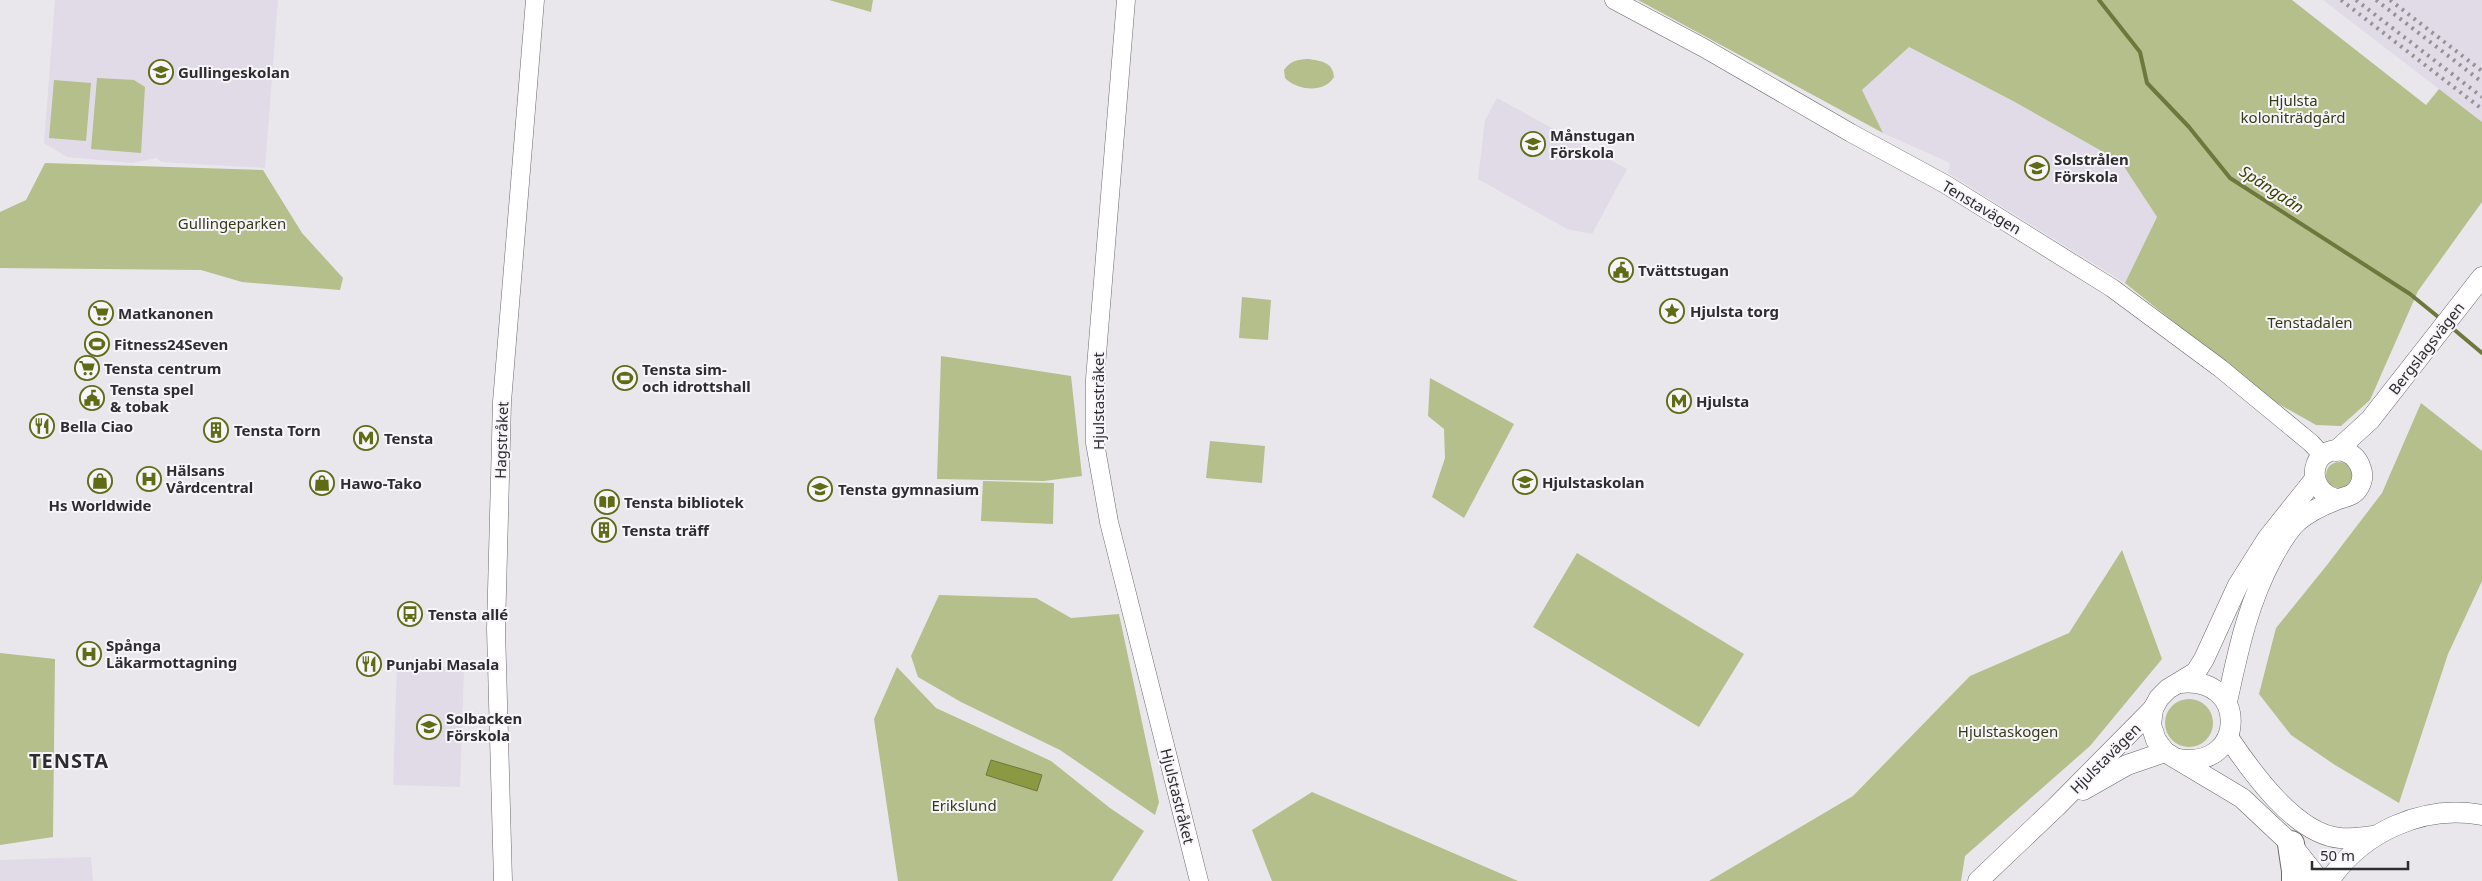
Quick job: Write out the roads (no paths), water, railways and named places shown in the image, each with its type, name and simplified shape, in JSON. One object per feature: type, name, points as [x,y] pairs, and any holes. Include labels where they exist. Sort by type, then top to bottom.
[{"type":"highway","points":[[2291,844],[2296,871],[2294,881]]},
{"type":"main road","name":"Bergslagsvägen","points":[[2153,709],[2159,698],[2168,689],[2196,672],[2204,659],[2238,585],[2268,539],[2314,480],[2317,463],[2370,420],[2482,277]]},
{"type":"main road","name":"Bergslagsvägen","points":[[2228,738],[2231,720],[2227,702],[2241,633],[2265,571],[2293,525],[2308,513],[2336,499],[2346,498],[2354,494],[2360,486],[2362,468],[2357,460],[2370,420]]},
{"type":"main road","points":[[2329,454],[2344,451],[2357,460]]},
{"type":"main road","points":[[2314,480],[2318,489],[2326,496],[2336,499]]},
{"type":"main road","points":[[2179,683],[2193,681],[2206,684],[2218,692],[2227,702]]},
{"type":"main road","points":[[2153,709],[2151,725],[2156,740],[2171,756],[2242,798],[2291,844],[2320,881]]},
{"type":"main road","name":"Hjulstavägen","points":[[1978,881],[2056,807],[2153,709]]},
{"type":"main road","points":[[2171,756],[2192,761],[2207,758],[2220,750],[2228,738],[2245,763],[2283,807],[2303,822],[2324,834],[2338,838],[2374,836]]},
{"type":"main road","name":"Hjulstavägen","points":[[2056,807],[2127,765],[2171,756]]},
{"type":"main road","points":[[2329,881],[2346,859],[2374,836],[2405,821],[2428,815],[2454,812],[2482,815]]},
{"type":"street","name":"Hagstråket","points":[[503,881],[496,629],[502,402],[535,0]]},
{"type":"street","name":"Hjulstastråket","points":[[1126,0],[1095,379],[1095,443],[1109,522],[1199,881]]},
{"type":"street","name":"Tenstavägen","points":[[1614,0],[1704,48],[1850,133],[1945,184],[2112,288],[2220,368],[2311,442],[2329,454]]},
{"type":"waterway","name":"Spångaån","points":[[2099,0],[2140,52],[2147,83],[2189,127],[2230,178],[2410,294],[2442,320]]},
{"type":"waterway","name":"Spångaån","points":[[2451,327],[2482,353]]},
{"type":"railway","points":[[2341,0],[2482,109]]},
{"type":"railway","points":[[2356,0],[2482,97]]},
{"type":"railway","points":[[2376,0],[2482,82]]},
{"type":"railway","points":[[2390,0],[2482,71]]},
{"type":"place","name":"Gullingeskolan","points":[[161,72]]},
{"type":"place","name":"Månstugan Förskola","points":[[1533,144]]},
{"type":"place","name":"Solstrålen Förskola","points":[[2037,168]]},
{"type":"place","name":"Tvättstugan","points":[[1621,270]]},
{"type":"place","name":"Hjulsta torg","points":[[1672,311]]},
{"type":"place","name":"Matkanonen","points":[[101,313]]},
{"type":"place","name":"Fitness24Seven","points":[[97,344]]},
{"type":"place","name":"Tensta centrum","points":[[87,368]]},
{"type":"place","name":"Tensta sim- och idrottshall","points":[[625,378]]},
{"type":"place","name":"Tensta spel & tobak","points":[[92,398]]},
{"type":"place","name":"Hjulsta","points":[[1679,401]]},
{"type":"place","name":"Bella Ciao","points":[[42,426]]},
{"type":"place","name":"Tensta Torn","points":[[216,430]]},
{"type":"place","name":"Tensta","points":[[366,438]]},
{"type":"place","name":"Hälsans Vårdcentral","points":[[149,479]]},
{"type":"place","name":"Hs Worldwide","points":[[100,481]]},
{"type":"place","name":"Hjulstaskolan","points":[[1525,482]]},
{"type":"place","name":"Hawo-Tako","points":[[322,483]]},
{"type":"place","name":"Tensta gymnasium","points":[[820,489]]},
{"type":"place","name":"Tensta bibliotek","points":[[607,502]]},
{"type":"place","name":"Tensta träff","points":[[604,530]]},
{"type":"place","name":"Tensta allé","points":[[410,614]]},
{"type":"place","name":"Spånga Läkarmottagning","points":[[89,654]]},
{"type":"place","name":"Punjabi Masala","points":[[369,664]]},
{"type":"place","name":"Solbacken Förskola","points":[[429,727]]},
{"type":"district","name":"TENSTA","points":[[69,760]]},
{"type":"park label","name":"Hjulsta koloniträdgård","points":[[2293,108]]},
{"type":"park label","name":"Gullingeparken","points":[[232,223]]},
{"type":"park label","name":"Tenstadalen","points":[[2310,322]]},
{"type":"park label","name":"Hjulstaskogen","points":[[2008,731]]},
{"type":"park label","name":"Erikslund","points":[[964,805]]}]
